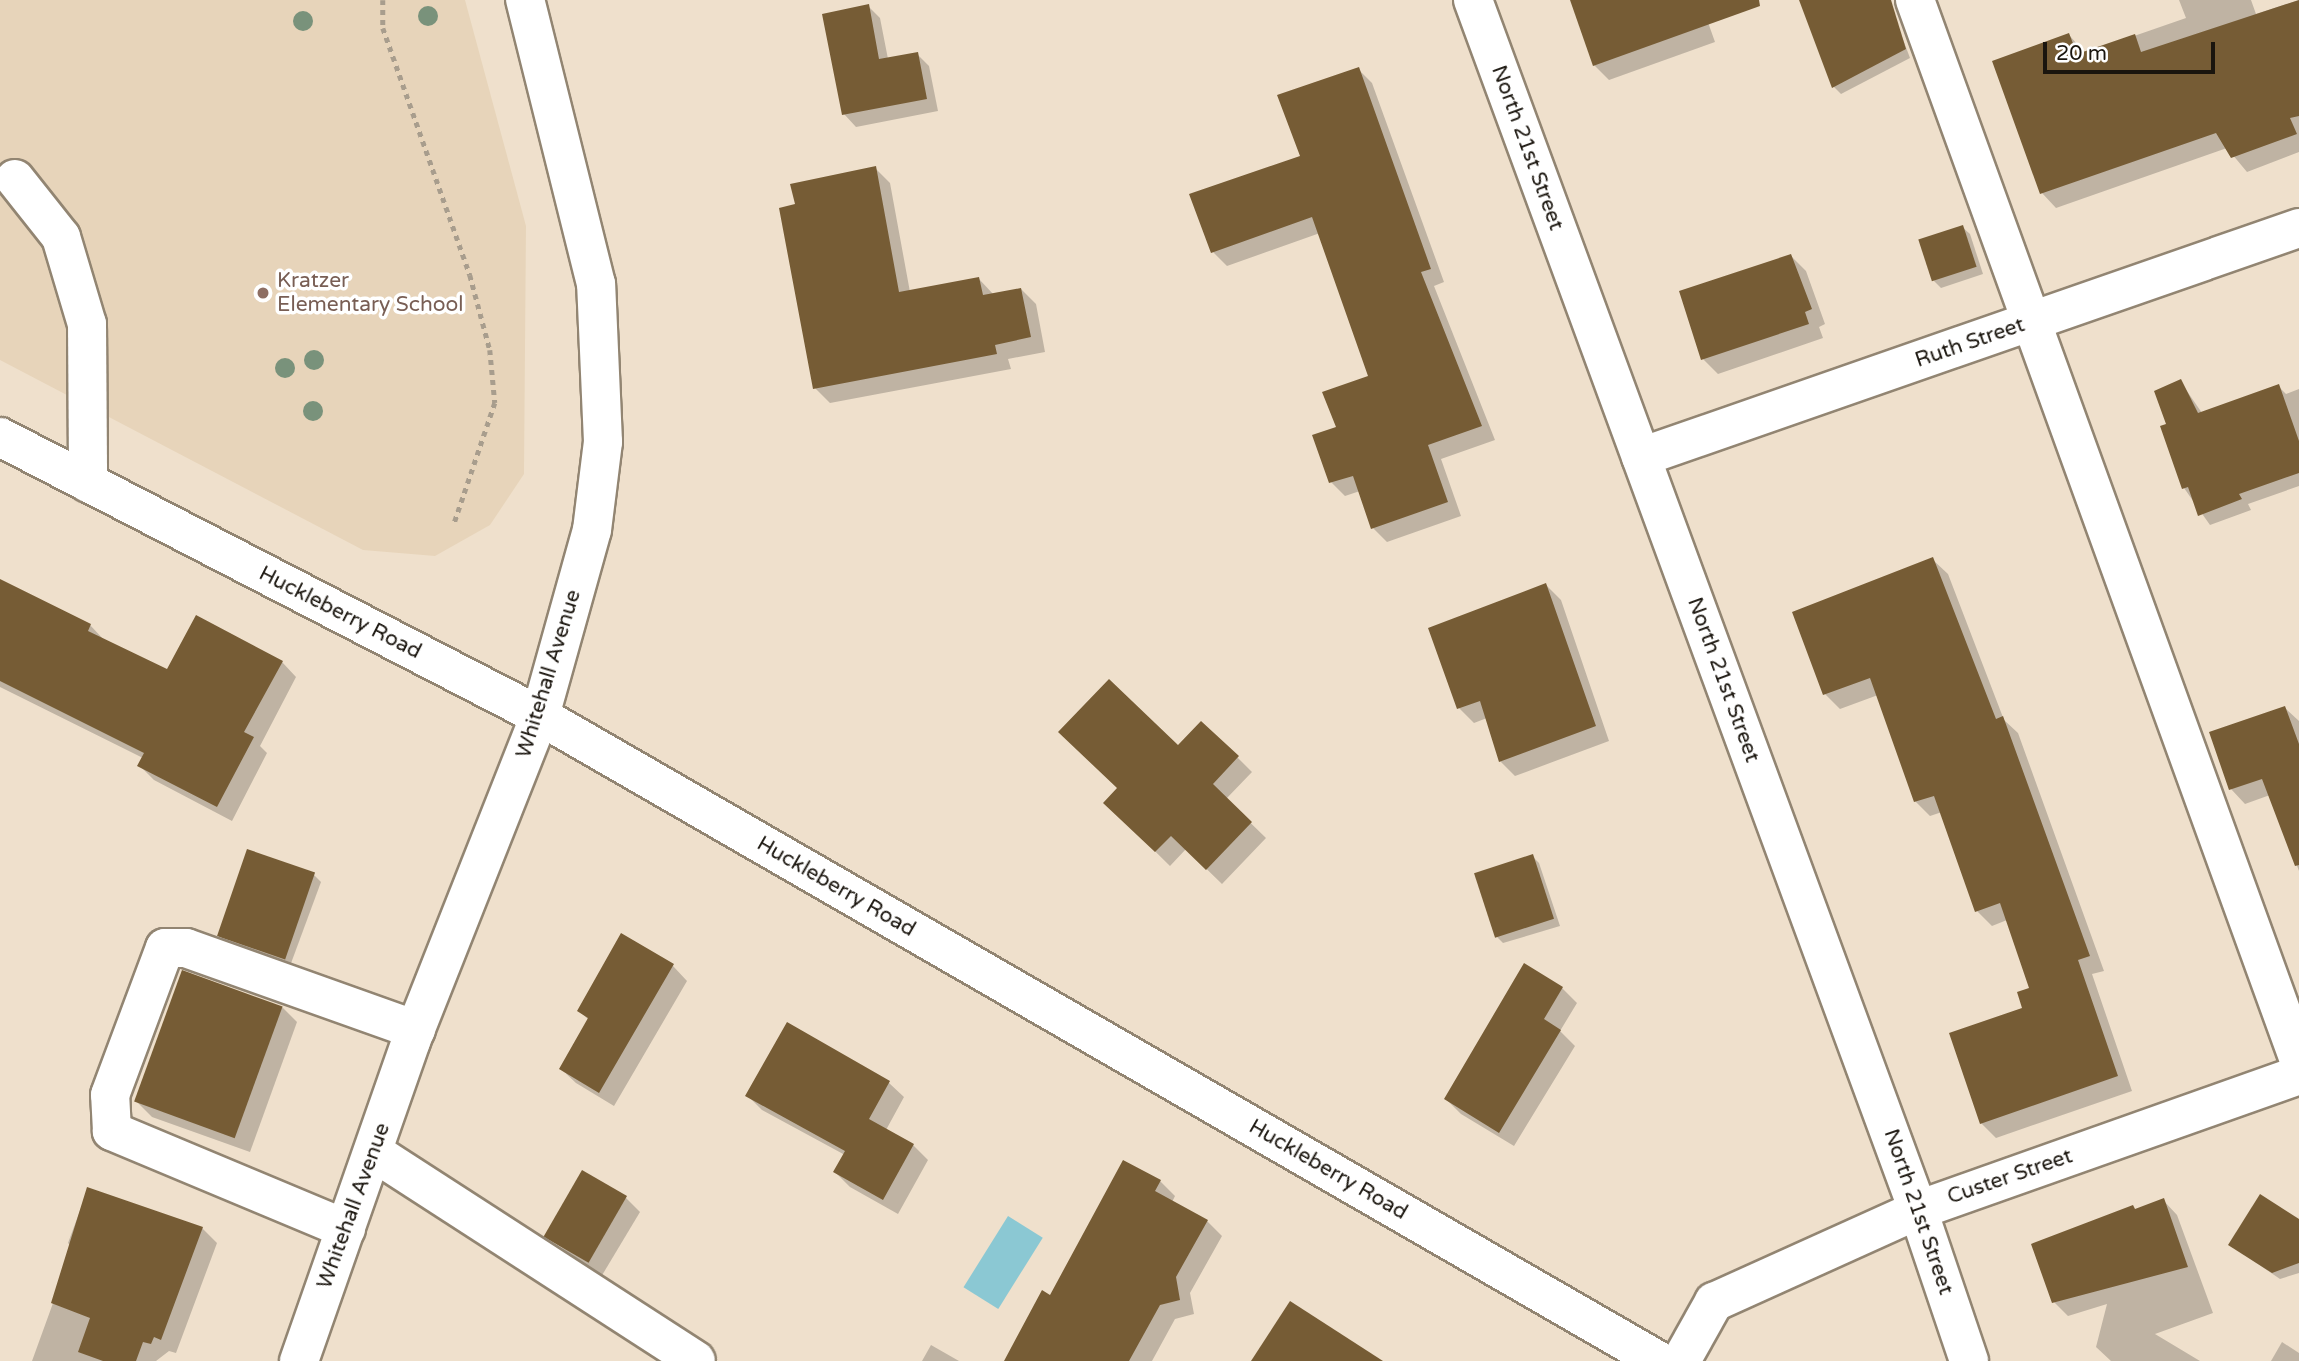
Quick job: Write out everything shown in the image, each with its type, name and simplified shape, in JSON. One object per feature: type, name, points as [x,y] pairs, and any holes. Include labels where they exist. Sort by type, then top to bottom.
[{"type":"street","name":"Whitehall Avenue","points":[[299,1361],[416,1030],[540,716],[592,530],[603,442],[596,284],[525,0]]},
{"type":"street","name":"North 21st Street","points":[[1473,0],[1918,1210],[1969,1361]]},
{"type":"street","points":[[1915,0],[2035,321],[2299,1060]]},
{"type":"street","points":[[15,179],[61,237],[87,324],[88,483]]},
{"type":"street","name":"Ruth Street","points":[[1641,457],[2299,228]]},
{"type":"street","name":"Huckleberry Road","points":[[0,438],[540,716],[1660,1361]]},
{"type":"street","points":[[346,1228],[112,1131],[110,1096],[165,948],[186,948],[416,1030]]},
{"type":"street","name":"Custer Street","points":[[1681,1361],[1714,1302],[1918,1210],[2299,1075]]},
{"type":"street","points":[[374,1153],[696,1361]]},
{"type":"path","points":[[383,0],[383,28],[470,275],[490,350],[495,402],[454,524]]},
{"type":"shaded area","name":"Kratzer Elementary School","points":[[0,0],[465,0],[526,226],[524,474],[490,525],[435,556],[363,550],[0,360]]},
{"type":"water","points":[[1008,1216],[1043,1238],[998,1309],[963,1287]]},
{"type":"building","points":[[1570,0],[1759,0],[1760,6],[1593,66]]},
{"type":"building","points":[[1799,0],[1891,0],[1906,49],[1832,88]]},
{"type":"building","points":[[2299,0],[2299,116],[2290,118],[2297,134],[2231,158],[2216,133],[2040,194],[1992,61],[2069,33],[2077,54],[2135,34],[2141,52]]},
{"type":"building","points":[[869,4],[879,59],[918,52],[927,99],[842,115],[822,14]]},
{"type":"building","points":[[1359,67],[1431,269],[1421,272],[1482,426],[1428,445],[1448,502],[1371,529],[1353,476],[1329,483],[1312,435],[1336,427],[1322,392],[1368,376],[1312,217],[1211,253],[1189,194],[1300,156],[1277,95]]},
{"type":"building","points":[[876,166],[899,292],[979,277],[983,295],[1021,288],[1031,337],[995,345],[997,354],[813,389],[779,208],[795,204],[790,184]]},
{"type":"building","points":[[1963,225],[1977,267],[1932,281],[1918,240]]},
{"type":"building","points":[[1791,254],[1812,309],[1805,312],[1809,324],[1701,360],[1679,291]]},
{"type":"building","points":[[2181,379],[2198,413],[2279,384],[2299,441],[2299,473],[2239,494],[2242,499],[2198,516],[2188,487],[2182,489],[2160,426],[2166,424],[2154,391]]},
{"type":"building","points":[[1933,557],[1996,719],[2003,716],[2090,956],[2078,960],[2118,1076],[1980,1124],[1949,1033],[2022,1008],[2017,992],[2029,988],[2000,903],[1975,912],[1934,796],[1914,802],[1870,678],[1823,695],[1792,612]]},
{"type":"building","points":[[0,579],[91,624],[88,631],[167,669],[196,615],[283,661],[244,732],[254,737],[217,807],[137,766],[144,753],[0,681]]},
{"type":"building","points":[[1546,583],[1596,726],[1499,762],[1480,701],[1457,709],[1428,628]]},
{"type":"building","points":[[1109,679],[1178,745],[1201,721],[1239,756],[1213,784],[1252,822],[1206,870],[1171,836],[1155,852],[1103,803],[1117,788],[1058,732]]},
{"type":"building","points":[[2285,706],[2299,744],[2299,865],[2295,866],[2262,779],[2229,790],[2209,732]]},
{"type":"building","points":[[247,849],[315,872],[285,959],[217,936]]},
{"type":"building","points":[[1533,854],[1554,919],[1495,938],[1474,873]]},
{"type":"building","points":[[621,933],[674,964],[599,1093],[559,1069],[588,1018],[577,1011]]},
{"type":"building","points":[[1524,963],[1563,987],[1544,1019],[1561,1030],[1499,1133],[1444,1099]]},
{"type":"building","points":[[182,970],[283,1007],[235,1138],[134,1102]]},
{"type":"building","points":[[787,1022],[890,1081],[869,1119],[914,1144],[883,1200],[833,1172],[845,1151],[745,1096]]},
{"type":"building","points":[[1123,1160],[1161,1180],[1155,1191],[1208,1220],[1176,1277],[1180,1300],[1160,1305],[1129,1361],[1004,1361],[1042,1290],[1050,1295]]},
{"type":"building","points":[[582,1170],[627,1196],[589,1263],[544,1237]]},
{"type":"building","points":[[87,1187],[203,1227],[161,1340],[154,1337],[151,1344],[143,1342],[136,1361],[103,1361],[78,1352],[90,1318],[51,1303]]},
{"type":"building","points":[[2260,1194],[2299,1219],[2299,1263],[2272,1273],[2228,1245]]},
{"type":"building","points":[[2164,1198],[2188,1267],[2052,1303],[2031,1244],[2133,1205],[2135,1209]]},
{"type":"building","points":[[1290,1301],[1383,1361],[1251,1361]]},
{"type":"place","name":"Kratzer Elementary School","points":[[263,293]]}]
